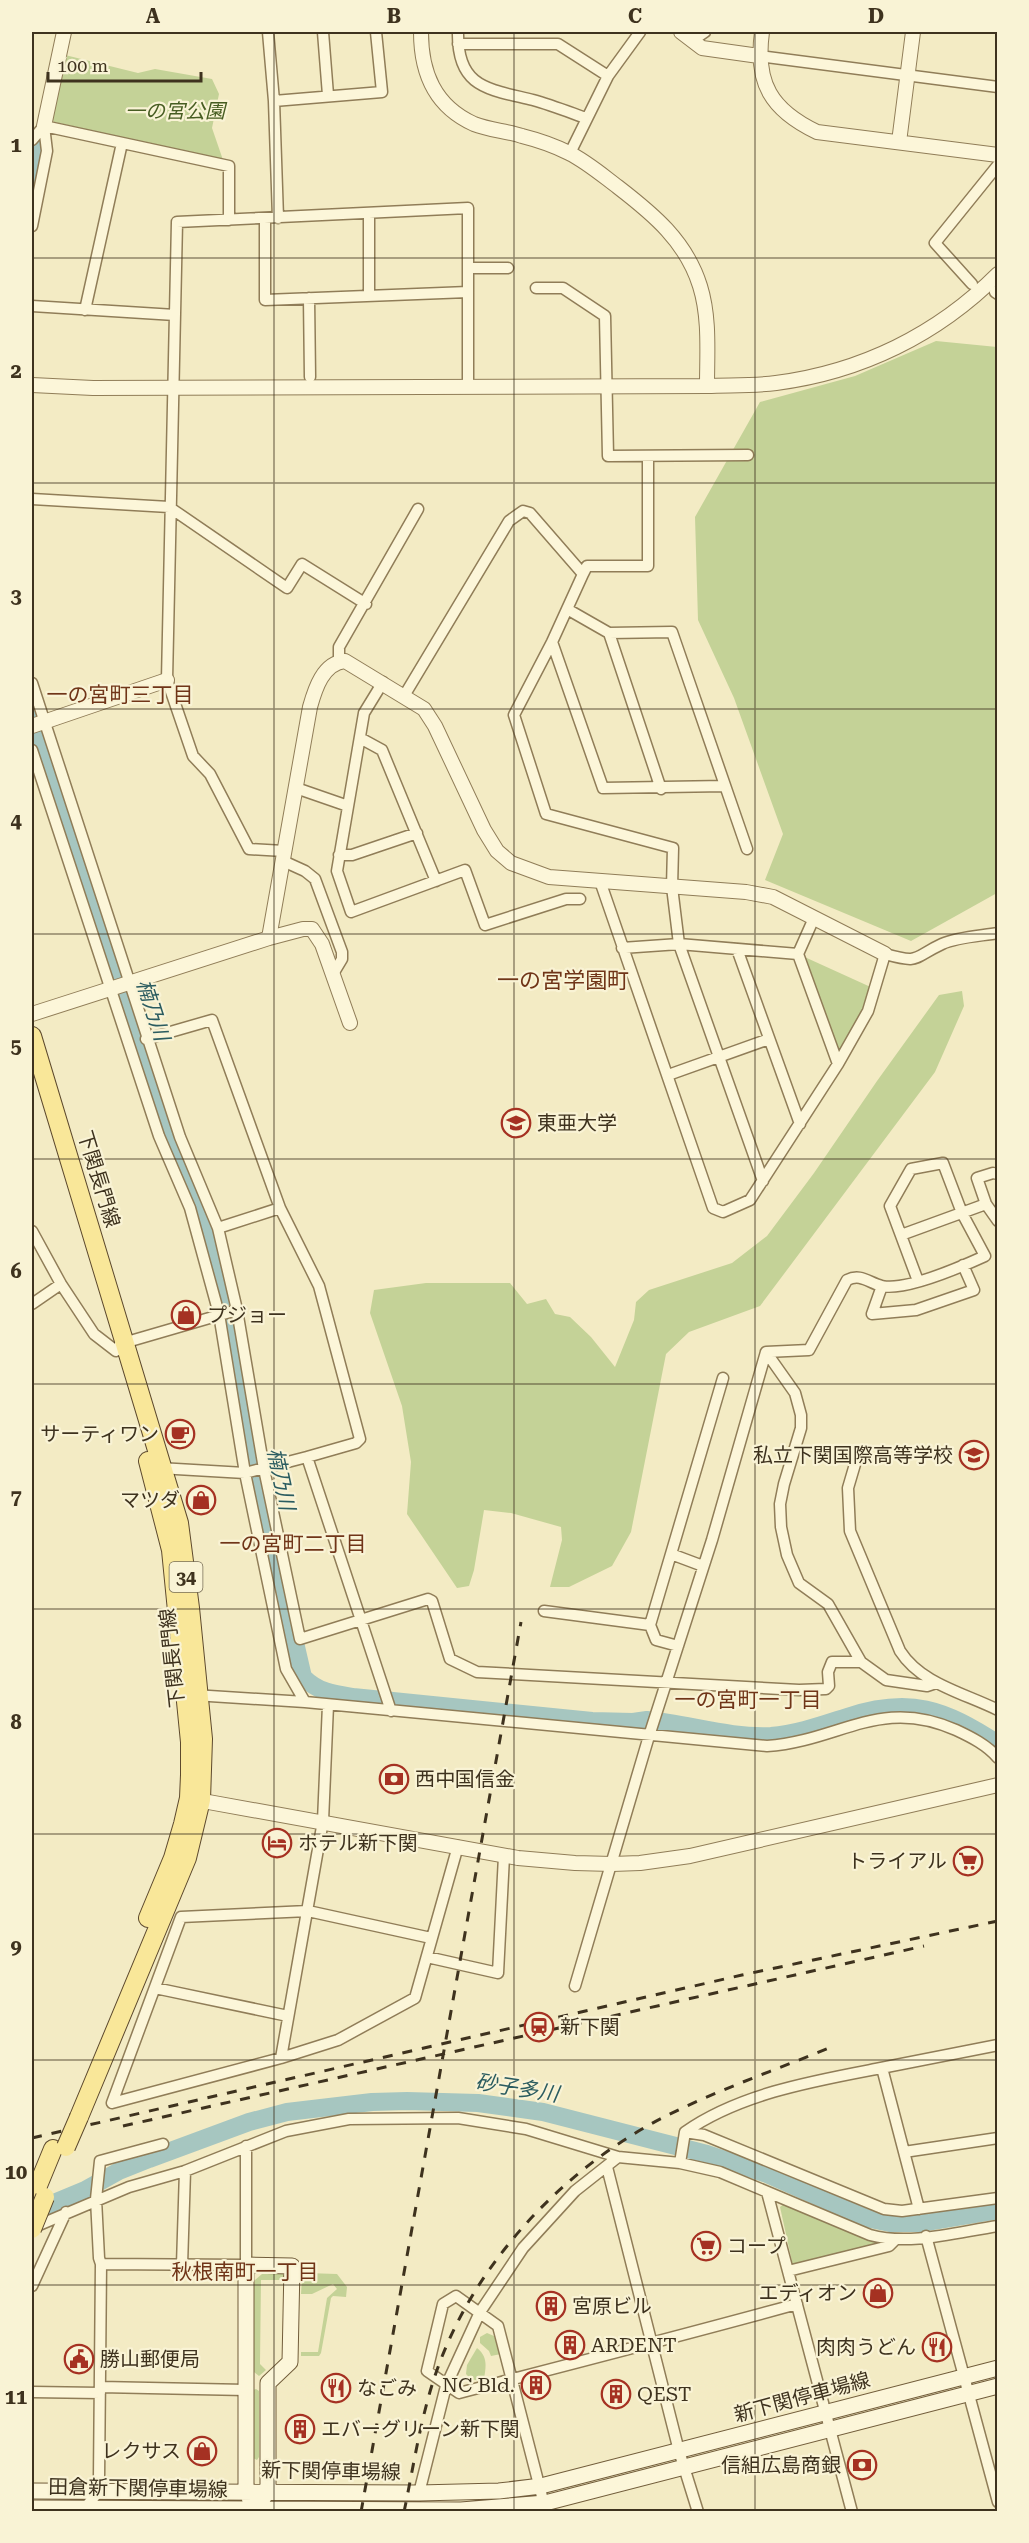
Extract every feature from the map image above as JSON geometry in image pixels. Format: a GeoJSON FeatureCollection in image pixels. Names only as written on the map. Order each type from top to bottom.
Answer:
{"type":"FeatureCollection","features":[{"type":"Feature","properties":{"kind":"main road","name":"下関長門線"},"geometry":{"type":"LineString","coordinates":[[32,1036],[118,1347]]}},
{"type":"Feature","properties":{"kind":"main road","name":"下関長門線"},"geometry":{"type":"LineString","coordinates":[[32,1079],[157,1468],[192,1695],[190,1742],[195,1799],[72,2118],[38,2199],[32,2229]]}},
{"type":"Feature","properties":{"kind":"main road"},"geometry":{"type":"LineString","coordinates":[[246,2265],[292,2266],[290,2362],[268,2383],[268,2491]]}},
{"type":"Feature","properties":{"kind":"main road","name":"田倉新下関停車場線"},"geometry":{"type":"LineString","coordinates":[[32,2491],[246,2491],[246,2265]]}},
{"type":"Feature","properties":{"kind":"main road","name":"新下関停車場線"},"geometry":{"type":"LineString","coordinates":[[998,2368],[541,2486],[500,2491],[419,2493],[246,2491],[255,2510],[414,2511],[546,2507],[998,2386]]}},
{"type":"Feature","properties":{"kind":"main road"},"geometry":{"type":"LineString","coordinates":[[246,2385],[250,2382],[268,2383]]}},
{"type":"Feature","properties":{"kind":"main road","name":"田倉新下関停車場線"},"geometry":{"type":"LineString","coordinates":[[32,2508],[255,2510],[268,2491]]}},
{"type":"Feature","properties":{"kind":"street"},"geometry":{"type":"LineString","coordinates":[[32,226],[47,151],[44,126],[64,32]]}},
{"type":"Feature","properties":{"kind":"street"},"geometry":{"type":"LineString","coordinates":[[268,32],[274,101],[278,218]]}},
{"type":"Feature","properties":{"kind":"street"},"geometry":{"type":"LineString","coordinates":[[322,32],[328,95]]}},
{"type":"Feature","properties":{"kind":"street"},"geometry":{"type":"LineString","coordinates":[[274,101],[382,92],[376,32]]}},
{"type":"Feature","properties":{"kind":"street"},"geometry":{"type":"LineString","coordinates":[[421,32],[422,56],[428,80],[437,94],[459,116],[474,124],[523,136],[570,153],[594,168],[665,226],[689,260],[704,300],[707,386]]}},
{"type":"Feature","properties":{"kind":"street"},"geometry":{"type":"LineString","coordinates":[[458,32],[458,44],[465,71],[484,88],[533,100],[586,118]]}},
{"type":"Feature","properties":{"kind":"street"},"geometry":{"type":"LineString","coordinates":[[570,153],[608,76],[640,32]]}},
{"type":"Feature","properties":{"kind":"street"},"geometry":{"type":"LineString","coordinates":[[686,36],[705,32]]}},
{"type":"Feature","properties":{"kind":"street"},"geometry":{"type":"LineString","coordinates":[[762,32],[759,57],[763,77],[771,96],[782,112],[797,122],[817,132],[998,155]]}},
{"type":"Feature","properties":{"kind":"street"},"geometry":{"type":"LineString","coordinates":[[899,142],[913,32]]}},
{"type":"Feature","properties":{"kind":"street"},"geometry":{"type":"LineString","coordinates":[[686,36],[702,48],[998,87]]}},
{"type":"Feature","properties":{"kind":"street"},"geometry":{"type":"LineString","coordinates":[[458,44],[558,44],[608,76]]}},
{"type":"Feature","properties":{"kind":"street"},"geometry":{"type":"LineString","coordinates":[[32,140],[44,126]]}},
{"type":"Feature","properties":{"kind":"street"},"geometry":{"type":"LineString","coordinates":[[44,126],[229,166],[229,220]]}},
{"type":"Feature","properties":{"kind":"street"},"geometry":{"type":"LineString","coordinates":[[86,310],[122,143]]}},
{"type":"Feature","properties":{"kind":"street"},"geometry":{"type":"LineString","coordinates":[[972,284],[934,243],[998,165]]}},
{"type":"Feature","properties":{"kind":"street"},"geometry":{"type":"LineString","coordinates":[[333,974],[342,959],[342,952],[315,879],[284,856],[249,849],[210,774],[193,756],[166,680],[177,222],[468,208],[468,386]]}},
{"type":"Feature","properties":{"kind":"street"},"geometry":{"type":"LineString","coordinates":[[369,213],[369,295]]}},
{"type":"Feature","properties":{"kind":"street"},"geometry":{"type":"LineString","coordinates":[[265,218],[266,300],[468,292]]}},
{"type":"Feature","properties":{"kind":"street"},"geometry":{"type":"LineString","coordinates":[[468,268],[508,268]]}},
{"type":"Feature","properties":{"kind":"street"},"geometry":{"type":"LineString","coordinates":[[32,385],[173,388],[707,386],[774,383],[818,376],[856,364],[906,343],[956,312],[998,274]]}},
{"type":"Feature","properties":{"kind":"street"},"geometry":{"type":"LineString","coordinates":[[536,288],[563,288],[605,316],[608,456],[748,455]]}},
{"type":"Feature","properties":{"kind":"street"},"geometry":{"type":"LineString","coordinates":[[309,298],[310,377]]}},
{"type":"Feature","properties":{"kind":"street"},"geometry":{"type":"LineString","coordinates":[[32,306],[175,315]]}},
{"type":"Feature","properties":{"kind":"street"},"geometry":{"type":"LineString","coordinates":[[648,456],[648,566],[587,566],[552,642],[514,715],[546,814],[673,848],[672,887],[679,944],[763,1181]]}},
{"type":"Feature","properties":{"kind":"street"},"geometry":{"type":"LineString","coordinates":[[32,499],[169,507],[287,588],[302,564],[366,604]]}},
{"type":"Feature","properties":{"kind":"street"},"geometry":{"type":"LineString","coordinates":[[339,662],[339,647],[366,604],[418,509]]}},
{"type":"Feature","properties":{"kind":"street"},"geometry":{"type":"LineString","coordinates":[[404,696],[509,521],[516,514],[523,511],[536,518],[583,574]]}},
{"type":"Feature","properties":{"kind":"street"},"geometry":{"type":"LineString","coordinates":[[567,609],[609,633],[672,632],[747,849]]}},
{"type":"Feature","properties":{"kind":"street"},"geometry":{"type":"LineString","coordinates":[[609,633],[661,789]]}},
{"type":"Feature","properties":{"kind":"street"},"geometry":{"type":"LineString","coordinates":[[552,642],[603,788],[661,789],[725,786]]}},
{"type":"Feature","properties":{"kind":"street"},"geometry":{"type":"LineString","coordinates":[[269,938],[312,699],[329,668],[339,662],[351,663],[424,709],[435,726],[484,830],[497,851],[511,863],[549,877],[746,892],[773,897],[885,954],[909,961],[924,956],[943,944],[998,933]]}},
{"type":"Feature","properties":{"kind":"street"},"geometry":{"type":"LineString","coordinates":[[39,724],[166,680]]}},
{"type":"Feature","properties":{"kind":"street"},"geometry":{"type":"LineString","coordinates":[[383,682],[364,713],[339,855],[337,871],[351,912],[465,870],[485,925],[556,902],[580,899]]}},
{"type":"Feature","properties":{"kind":"street"},"geometry":{"type":"LineString","coordinates":[[32,683],[39,724],[119,985],[159,1136],[190,1208],[219,1314],[245,1473],[286,1669],[305,1702]]}},
{"type":"Feature","properties":{"kind":"street"},"geometry":{"type":"LineString","coordinates":[[360,738],[382,750],[436,881]]}},
{"type":"Feature","properties":{"kind":"street"},"geometry":{"type":"LineString","coordinates":[[32,750],[119,985],[146,1039],[180,1137],[218,1228],[237,1310],[264,1469],[300,1639],[428,1599],[432,1601],[450,1659],[477,1672],[799,1690],[826,1689],[829,1686],[828,1672],[832,1662],[861,1662]]}},
{"type":"Feature","properties":{"kind":"street"},"geometry":{"type":"LineString","coordinates":[[296,788],[348,806]]}},
{"type":"Feature","properties":{"kind":"street"},"geometry":{"type":"LineString","coordinates":[[339,855],[352,855],[417,833]]}},
{"type":"Feature","properties":{"kind":"street"},"geometry":{"type":"LineString","coordinates":[[600,881],[713,1208],[723,1212],[750,1200],[838,1064],[868,1011],[885,954]]}},
{"type":"Feature","properties":{"kind":"street"},"geometry":{"type":"LineString","coordinates":[[814,918],[798,954],[838,1064]]}},
{"type":"Feature","properties":{"kind":"street"},"geometry":{"type":"LineString","coordinates":[[32,1014],[269,938],[303,929],[312,929],[322,944],[350,1023]]}},
{"type":"Feature","properties":{"kind":"street"},"geometry":{"type":"LineString","coordinates":[[622,948],[679,944],[798,954]]}},
{"type":"Feature","properties":{"kind":"street"},"geometry":{"type":"LineString","coordinates":[[736,949],[800,1124]]}},
{"type":"Feature","properties":{"kind":"street"},"geometry":{"type":"LineString","coordinates":[[146,1039],[212,1020],[280,1208],[319,1286],[360,1439],[356,1443],[245,1473],[157,1468]]}},
{"type":"Feature","properties":{"kind":"street"},"geometry":{"type":"LineString","coordinates":[[671,1074],[769,1039]]}},
{"type":"Feature","properties":{"kind":"street"},"geometry":{"type":"LineString","coordinates":[[766,1352],[809,1350],[848,1280],[854,1277],[867,1279],[882,1286],[918,1281],[985,1256],[962,1213],[943,1163],[911,1169],[890,1206],[918,1281]]}},
{"type":"Feature","properties":{"kind":"street"},"geometry":{"type":"LineString","coordinates":[[998,1174],[977,1178],[986,1204],[998,1221]]}},
{"type":"Feature","properties":{"kind":"street"},"geometry":{"type":"LineString","coordinates":[[901,1235],[986,1204]]}},
{"type":"Feature","properties":{"kind":"street"},"geometry":{"type":"LineString","coordinates":[[218,1228],[280,1208]]}},
{"type":"Feature","properties":{"kind":"street"},"geometry":{"type":"LineString","coordinates":[[32,1231],[61,1284],[94,1334],[118,1347],[237,1310]]}},
{"type":"Feature","properties":{"kind":"street"},"geometry":{"type":"LineString","coordinates":[[882,1286],[872,1314],[916,1310],[974,1290],[963,1266]]}},
{"type":"Feature","properties":{"kind":"street"},"geometry":{"type":"LineString","coordinates":[[32,1304],[61,1284]]}},
{"type":"Feature","properties":{"kind":"street"},"geometry":{"type":"LineString","coordinates":[[575,1986],[649,1736],[742,1438],[766,1352]]}},
{"type":"Feature","properties":{"kind":"street"},"geometry":{"type":"LineString","coordinates":[[766,1352],[795,1393],[801,1415],[801,1428],[780,1504],[781,1527],[787,1555],[799,1583],[828,1604],[861,1662],[886,1680],[927,1686],[936,1683]]}},
{"type":"Feature","properties":{"kind":"street"},"geometry":{"type":"LineString","coordinates":[[678,1646],[656,1640],[650,1625],[723,1378]]}},
{"type":"Feature","properties":{"kind":"street"},"geometry":{"type":"LineString","coordinates":[[858,1454],[848,1488],[850,1531],[900,1651],[907,1661],[936,1683],[998,1710]]}},
{"type":"Feature","properties":{"kind":"street"},"geometry":{"type":"LineString","coordinates":[[307,1457],[391,1711]]}},
{"type":"Feature","properties":{"kind":"street"},"geometry":{"type":"LineString","coordinates":[[671,1554],[703,1566]]}},
{"type":"Feature","properties":{"kind":"street"},"geometry":{"type":"LineString","coordinates":[[544,1611],[650,1625]]}},
{"type":"Feature","properties":{"kind":"street"},"geometry":{"type":"LineString","coordinates":[[192,1695],[305,1702],[736,1745],[793,1744],[879,1718],[903,1716],[953,1729],[990,1749],[998,1758]]}},
{"type":"Feature","properties":{"kind":"street"},"geometry":{"type":"LineString","coordinates":[[281,2058],[323,1821],[328,1705]]}},
{"type":"Feature","properties":{"kind":"street"},"geometry":{"type":"LineString","coordinates":[[195,1799],[458,1845],[504,1856],[612,1864],[640,1863],[690,1856],[998,1785]]}},
{"type":"Feature","properties":{"kind":"street"},"geometry":{"type":"LineString","coordinates":[[431,1938],[308,1911],[181,1917],[112,2103],[281,2058],[338,2040],[415,1998],[458,1845]]}},
{"type":"Feature","properties":{"kind":"street"},"geometry":{"type":"LineString","coordinates":[[427,1956],[498,1972],[504,1856]]}},
{"type":"Feature","properties":{"kind":"street"},"geometry":{"type":"LineString","coordinates":[[155,1988],[288,2016]]}},
{"type":"Feature","properties":{"kind":"street"},"geometry":{"type":"LineString","coordinates":[[680,2161],[685,2134],[700,2122],[740,2105],[800,2084],[998,2045]]}},
{"type":"Feature","properties":{"kind":"street"},"geometry":{"type":"LineString","coordinates":[[882,2068],[919,2209]]}},
{"type":"Feature","properties":{"kind":"street"},"geometry":{"type":"LineString","coordinates":[[32,2229],[97,2196],[185,2171],[279,2132],[349,2119],[458,2118],[526,2129],[618,2157],[680,2161],[720,2172],[870,2235],[896,2239],[998,2226]]}},
{"type":"Feature","properties":{"kind":"street"},"geometry":{"type":"LineString","coordinates":[[685,2134],[704,2135],[884,2209],[902,2211],[998,2198]]}},
{"type":"Feature","properties":{"kind":"street"},"geometry":{"type":"LineString","coordinates":[[904,2152],[998,2138]]}},
{"type":"Feature","properties":{"kind":"street"},"geometry":{"type":"LineString","coordinates":[[85,2510],[99,2491],[101,2264],[97,2196],[100,2162],[163,2144]]}},
{"type":"Feature","properties":{"kind":"street"},"geometry":{"type":"LineString","coordinates":[[101,2264],[246,2265],[246,2146]]}},
{"type":"Feature","properties":{"kind":"street"},"geometry":{"type":"LineString","coordinates":[[419,2493],[446,2386],[480,2312],[523,2248],[575,2191],[618,2157]]}},
{"type":"Feature","properties":{"kind":"street"},"geometry":{"type":"LineString","coordinates":[[607,2167],[680,2451],[698,2511]]}},
{"type":"Feature","properties":{"kind":"street"},"geometry":{"type":"LineString","coordinates":[[182,2265],[185,2171]]}},
{"type":"Feature","properties":{"kind":"street"},"geometry":{"type":"LineString","coordinates":[[767,2192],[852,2511]]}},
{"type":"Feature","properties":{"kind":"street"},"geometry":{"type":"LineString","coordinates":[[32,2286],[66,2212]]}},
{"type":"Feature","properties":{"kind":"street"},"geometry":{"type":"LineString","coordinates":[[926,2236],[998,2502]]}},
{"type":"Feature","properties":{"kind":"street"},"geometry":{"type":"LineString","coordinates":[[788,2271],[889,2246],[896,2239]]}},
{"type":"Feature","properties":{"kind":"street"},"geometry":{"type":"LineString","coordinates":[[546,2507],[541,2486],[512,2379],[498,2326],[456,2296],[443,2304],[427,2371],[459,2393],[512,2379],[653,2343],[797,2304]]}},
{"type":"Feature","properties":{"kind":"street"},"geometry":{"type":"LineString","coordinates":[[32,2392],[246,2385]]}},
{"type":"Feature","properties":{"kind":"green space","name":"一の宮公園"},"geometry":{"type":"Polygon","coordinates":[[[65,55],[138,73],[155,69],[212,79],[219,94],[212,128],[223,160],[54,122],[52,118],[65,55]]]}},
{"type":"Feature","properties":{"kind":"green space"},"geometry":{"type":"Polygon","coordinates":[[[936,341],[997,347],[997,893],[911,941],[765,880],[783,834],[734,698],[698,620],[695,517],[760,402],[855,376],[936,341]]]}},
{"type":"Feature","properties":{"kind":"green space"},"geometry":{"type":"Polygon","coordinates":[[[798,954],[875,989],[838,1064],[798,954]]]}},
{"type":"Feature","properties":{"kind":"green space"},"geometry":{"type":"Polygon","coordinates":[[[962,991],[964,1006],[935,1072],[760,1306],[689,1332],[666,1354],[631,1532],[612,1566],[569,1587],[550,1587],[562,1540],[561,1527],[511,1513],[484,1510],[474,1570],[469,1586],[457,1588],[407,1514],[411,1462],[402,1406],[370,1313],[374,1290],[426,1283],[510,1283],[527,1304],[546,1299],[555,1314],[570,1317],[591,1337],[615,1367],[634,1320],[636,1302],[649,1290],[732,1263],[767,1236],[939,995],[962,991]]]}},
{"type":"Feature","properties":{"kind":"green space"},"geometry":{"type":"Polygon","coordinates":[[[785,2203],[882,2242],[882,2246],[793,2266],[780,2207],[785,2203]]]}},
{"type":"Feature","properties":{"kind":"green space"},"geometry":{"type":"Polygon","coordinates":[[[306,2273],[337,2274],[347,2287],[346,2297],[333,2296],[331,2298],[319,2356],[301,2356],[301,2352],[318,2352],[327,2298],[337,2289],[333,2284],[312,2294],[301,2294],[302,2278],[306,2273]]]}},
{"type":"Feature","properties":{"kind":"green space"},"geometry":{"type":"Polygon","coordinates":[[[262,2274],[283,2274],[287,2280],[261,2280],[260,2364],[266,2370],[259,2376],[254,2372],[254,2285],[255,2280],[262,2274]]]}},
{"type":"Feature","properties":{"kind":"green space"},"geometry":{"type":"Polygon","coordinates":[[[487,2333],[494,2336],[501,2354],[491,2356],[480,2343],[480,2337],[487,2333]]]}},
{"type":"Feature","properties":{"kind":"green space"},"geometry":{"type":"Polygon","coordinates":[[[477,2348],[485,2358],[486,2366],[484,2379],[476,2380],[466,2374],[467,2365],[477,2348]]]}},
{"type":"Feature","properties":{"kind":"green space"},"geometry":{"type":"Polygon","coordinates":[[[253,2390],[259,2391],[259,2457],[257,2460],[253,2458],[253,2390]]]}},
{"type":"Feature","properties":{"kind":"waterway","name":"楠乃川"},"geometry":{"type":"LineString","coordinates":[[32,175],[37,150]]}},
{"type":"Feature","properties":{"kind":"waterway","name":"楠乃川"},"geometry":{"type":"LineString","coordinates":[[32,714],[177,1154],[193,1187],[213,1245],[257,1478],[303,1677],[320,1689],[353,1697],[592,1721],[647,1720],[755,1736],[790,1733],[869,1711],[890,1707],[908,1707],[943,1715],[998,1744]]}},
{"type":"Feature","properties":{"kind":"waterway","name":"砂子多川"},"geometry":{"type":"LineString","coordinates":[[32,2212],[85,2190],[119,2171],[249,2122],[287,2112],[372,2102],[407,2101],[478,2103],[543,2112],[707,2154],[767,2174],[866,2218],[890,2223],[920,2223],[998,2210]]}},
{"type":"Feature","properties":{"kind":"railway"},"geometry":{"type":"LineString","coordinates":[[361,2512],[521,1622]]}},
{"type":"Feature","properties":{"kind":"railway"},"geometry":{"type":"LineString","coordinates":[[32,2138],[742,1975],[998,1921]]}},
{"type":"Feature","properties":{"kind":"railway"},"geometry":{"type":"LineString","coordinates":[[123,2126],[924,1946]]}},
{"type":"Feature","properties":{"kind":"railway"},"geometry":{"type":"LineString","coordinates":[[404,2512],[426,2404],[454,2330],[475,2292],[528,2222],[559,2190],[629,2137],[666,2116],[707,2097],[834,2046]]}},
{"type":"Feature","properties":{"kind":"place","name":"東亜大学"},"geometry":{"type":"Point","coordinates":[516,1123]}},
{"type":"Feature","properties":{"kind":"place","name":"プジョー"},"geometry":{"type":"Point","coordinates":[186,1315]}},
{"type":"Feature","properties":{"kind":"place","name":"サーティワン"},"geometry":{"type":"Point","coordinates":[180,1434]}},
{"type":"Feature","properties":{"kind":"place","name":"私立下関国際高等学校"},"geometry":{"type":"Point","coordinates":[974,1455]}},
{"type":"Feature","properties":{"kind":"place","name":"マツダ"},"geometry":{"type":"Point","coordinates":[201,1500]}},
{"type":"Feature","properties":{"kind":"place","name":"西中国信金"},"geometry":{"type":"Point","coordinates":[394,1779]}},
{"type":"Feature","properties":{"kind":"place","name":"ホテル新下関"},"geometry":{"type":"Point","coordinates":[277,1843]}},
{"type":"Feature","properties":{"kind":"place","name":"トライアル"},"geometry":{"type":"Point","coordinates":[968,1861]}},
{"type":"Feature","properties":{"kind":"place","name":"新下関"},"geometry":{"type":"Point","coordinates":[539,2027]}},
{"type":"Feature","properties":{"kind":"place","name":"コープ"},"geometry":{"type":"Point","coordinates":[706,2246]}},
{"type":"Feature","properties":{"kind":"place","name":"エディオン"},"geometry":{"type":"Point","coordinates":[878,2293]}},
{"type":"Feature","properties":{"kind":"place","name":"宮原ビル"},"geometry":{"type":"Point","coordinates":[551,2306]}},
{"type":"Feature","properties":{"kind":"place","name":"ARDENT"},"geometry":{"type":"Point","coordinates":[570,2345]}},
{"type":"Feature","properties":{"kind":"place","name":"肉肉うどん"},"geometry":{"type":"Point","coordinates":[937,2347]}},
{"type":"Feature","properties":{"kind":"place","name":"勝山郵便局"},"geometry":{"type":"Point","coordinates":[79,2359]}},
{"type":"Feature","properties":{"kind":"place","name":"NC Bld."},"geometry":{"type":"Point","coordinates":[536,2385]}},
{"type":"Feature","properties":{"kind":"place","name":"なごみ"},"geometry":{"type":"Point","coordinates":[336,2388]}},
{"type":"Feature","properties":{"kind":"place","name":"QEST"},"geometry":{"type":"Point","coordinates":[616,2394]}},
{"type":"Feature","properties":{"kind":"place","name":"エバーグリーン新下関"},"geometry":{"type":"Point","coordinates":[300,2429]}},
{"type":"Feature","properties":{"kind":"place","name":"レクサス"},"geometry":{"type":"Point","coordinates":[202,2451]}},
{"type":"Feature","properties":{"kind":"place","name":"信組広島商銀"},"geometry":{"type":"Point","coordinates":[862,2465]}},
{"type":"Feature","properties":{"kind":"district","name":"一の宮町三丁目"},"geometry":{"type":"Point","coordinates":[120,695]}},
{"type":"Feature","properties":{"kind":"district","name":"一の宮学園町"},"geometry":{"type":"Point","coordinates":[563,980]}},
{"type":"Feature","properties":{"kind":"district","name":"一の宮町二丁目"},"geometry":{"type":"Point","coordinates":[293,1544]}},
{"type":"Feature","properties":{"kind":"district","name":"一の宮町一丁目"},"geometry":{"type":"Point","coordinates":[748,1700]}},
{"type":"Feature","properties":{"kind":"district","name":"秋根南町一丁目"},"geometry":{"type":"Point","coordinates":[245,2272]}}]}
